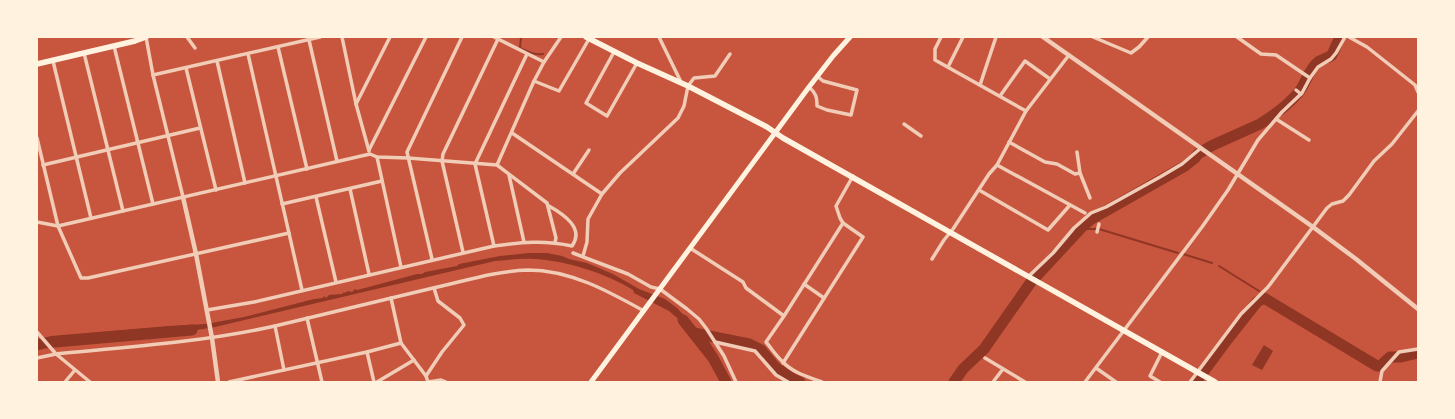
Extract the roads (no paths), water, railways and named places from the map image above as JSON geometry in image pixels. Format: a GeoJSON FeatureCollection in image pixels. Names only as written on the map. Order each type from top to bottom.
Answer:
{"type":"FeatureCollection","features":[{"type":"Feature","properties":{"kind":"main road"},"geometry":{"type":"LineString","coordinates":[[37,64],[146,37]]}},
{"type":"Feature","properties":{"kind":"main road"},"geometry":{"type":"LineString","coordinates":[[591,382],[817,76],[850,37]]}},
{"type":"Feature","properties":{"kind":"main road"},"geometry":{"type":"LineString","coordinates":[[588,38],[637,63],[681,82],[775,132],[1215,382]]}},
{"type":"Feature","properties":{"kind":"street"},"geometry":{"type":"LineString","coordinates":[[146,37],[153,75],[196,254],[211,331],[218,382]]}},
{"type":"Feature","properties":{"kind":"street"},"geometry":{"type":"LineString","coordinates":[[187,37],[195,48]]}},
{"type":"Feature","properties":{"kind":"street"},"geometry":{"type":"LineString","coordinates":[[153,75],[320,37]]}},
{"type":"Feature","properties":{"kind":"street"},"geometry":{"type":"LineString","coordinates":[[207,312],[432,259],[494,246],[524,242],[555,242],[572,246],[575,242],[576,232],[571,223],[549,206],[547,202],[497,166],[408,158],[377,157],[370,152],[356,104],[342,37]]}},
{"type":"Feature","properties":{"kind":"street"},"geometry":{"type":"LineString","coordinates":[[356,104],[390,37]]}},
{"type":"Feature","properties":{"kind":"street"},"geometry":{"type":"LineString","coordinates":[[37,222],[58,226],[306,169],[370,152],[426,37]]}},
{"type":"Feature","properties":{"kind":"street"},"geometry":{"type":"LineString","coordinates":[[432,259],[407,152],[462,37]]}},
{"type":"Feature","properties":{"kind":"street"},"geometry":{"type":"LineString","coordinates":[[494,37],[544,62]]}},
{"type":"Feature","properties":{"kind":"street"},"geometry":{"type":"LineString","coordinates":[[497,166],[534,81],[544,62],[561,37]]}},
{"type":"Feature","properties":{"kind":"street"},"geometry":{"type":"LineString","coordinates":[[659,37],[681,82]]}},
{"type":"Feature","properties":{"kind":"street"},"geometry":{"type":"LineString","coordinates":[[941,37],[935,49],[935,60],[1026,111]]}},
{"type":"Feature","properties":{"kind":"street"},"geometry":{"type":"LineString","coordinates":[[948,67],[963,37]]}},
{"type":"Feature","properties":{"kind":"street"},"geometry":{"type":"LineString","coordinates":[[980,85],[996,37]]}},
{"type":"Feature","properties":{"kind":"street"},"geometry":{"type":"LineString","coordinates":[[1043,37],[1356,258],[1418,310]]}},
{"type":"Feature","properties":{"kind":"street"},"geometry":{"type":"LineString","coordinates":[[1093,37],[1130,53],[1139,47],[1148,37]]}},
{"type":"Feature","properties":{"kind":"street"},"geometry":{"type":"LineString","coordinates":[[1237,37],[1261,54],[1276,55],[1310,78]]}},
{"type":"Feature","properties":{"kind":"street"},"geometry":{"type":"LineString","coordinates":[[1086,382],[1202,227],[1238,174],[1258,140],[1301,94],[1318,67],[1336,54],[1345,37]]}},
{"type":"Feature","properties":{"kind":"street"},"geometry":{"type":"LineString","coordinates":[[1349,37],[1367,47],[1415,85],[1418,92]]}},
{"type":"Feature","properties":{"kind":"street"},"geometry":{"type":"LineString","coordinates":[[534,81],[559,91],[588,38]]}},
{"type":"Feature","properties":{"kind":"street"},"geometry":{"type":"LineString","coordinates":[[463,252],[442,161],[443,154],[498,39]]}},
{"type":"Feature","properties":{"kind":"street"},"geometry":{"type":"LineString","coordinates":[[309,40],[337,161]]}},
{"type":"Feature","properties":{"kind":"street"},"geometry":{"type":"LineString","coordinates":[[114,46],[153,204]]}},
{"type":"Feature","properties":{"kind":"street"},"geometry":{"type":"LineString","coordinates":[[278,46],[306,169]]}},
{"type":"Feature","properties":{"kind":"street"},"geometry":{"type":"LineString","coordinates":[[614,52],[586,103],[607,116],[637,63]]}},
{"type":"Feature","properties":{"kind":"street"},"geometry":{"type":"LineString","coordinates":[[84,53],[122,211]]}},
{"type":"Feature","properties":{"kind":"street"},"geometry":{"type":"LineString","coordinates":[[248,54],[302,290]]}},
{"type":"Feature","properties":{"kind":"street"},"geometry":{"type":"LineString","coordinates":[[494,246],[475,164],[527,54]]}},
{"type":"Feature","properties":{"kind":"street"},"geometry":{"type":"LineString","coordinates":[[583,256],[588,219],[602,194],[620,173],[678,118],[684,106],[688,86],[694,78],[715,76],[730,54]]}},
{"type":"Feature","properties":{"kind":"street"},"geometry":{"type":"LineString","coordinates":[[932,259],[997,165],[1026,111],[1069,55]]}},
{"type":"Feature","properties":{"kind":"street"},"geometry":{"type":"LineString","coordinates":[[53,60],[91,218]]}},
{"type":"Feature","properties":{"kind":"street"},"geometry":{"type":"LineString","coordinates":[[217,61],[245,183]]}},
{"type":"Feature","properties":{"kind":"street"},"geometry":{"type":"LineString","coordinates":[[1000,96],[1025,61],[1050,79]]}},
{"type":"Feature","properties":{"kind":"street"},"geometry":{"type":"LineString","coordinates":[[186,68],[216,190]]}},
{"type":"Feature","properties":{"kind":"street"},"geometry":{"type":"LineString","coordinates":[[809,87],[815,92],[817,106],[827,110],[851,115],[857,90],[823,81],[817,76]]}},
{"type":"Feature","properties":{"kind":"street"},"geometry":{"type":"LineString","coordinates":[[1296,90],[1301,94]]}},
{"type":"Feature","properties":{"kind":"street"},"geometry":{"type":"LineString","coordinates":[[1190,382],[1200,374],[1241,314],[1268,287],[1327,208],[1332,204],[1343,201],[1349,195],[1374,161],[1392,144],[1418,111]]}},
{"type":"Feature","properties":{"kind":"street"},"geometry":{"type":"LineString","coordinates":[[1276,119],[1309,140]]}},
{"type":"Feature","properties":{"kind":"street"},"geometry":{"type":"LineString","coordinates":[[904,124],[921,136]]}},
{"type":"Feature","properties":{"kind":"street"},"geometry":{"type":"LineString","coordinates":[[43,165],[200,128]]}},
{"type":"Feature","properties":{"kind":"street"},"geometry":{"type":"LineString","coordinates":[[512,132],[602,194]]}},
{"type":"Feature","properties":{"kind":"street"},"geometry":{"type":"LineString","coordinates":[[37,138],[58,226],[81,278],[289,233]]}},
{"type":"Feature","properties":{"kind":"street"},"geometry":{"type":"LineString","coordinates":[[1009,142],[1045,162],[1057,164],[1075,174],[1080,173]]}},
{"type":"Feature","properties":{"kind":"street"},"geometry":{"type":"LineString","coordinates":[[573,174],[590,150]]}},
{"type":"Feature","properties":{"kind":"street"},"geometry":{"type":"LineString","coordinates":[[1030,277],[1074,228],[1091,213],[1106,207],[1160,177],[1203,150]]}},
{"type":"Feature","properties":{"kind":"street"},"geometry":{"type":"LineString","coordinates":[[1077,152],[1080,173],[1090,198]]}},
{"type":"Feature","properties":{"kind":"street"},"geometry":{"type":"LineString","coordinates":[[377,157],[401,267]]}},
{"type":"Feature","properties":{"kind":"street"},"geometry":{"type":"LineString","coordinates":[[997,165],[1085,213]]}},
{"type":"Feature","properties":{"kind":"street"},"geometry":{"type":"LineString","coordinates":[[510,175],[524,242]]}},
{"type":"Feature","properties":{"kind":"street"},"geometry":{"type":"LineString","coordinates":[[783,363],[863,237],[843,223],[836,206],[853,176]]}},
{"type":"Feature","properties":{"kind":"street"},"geometry":{"type":"LineString","coordinates":[[282,204],[382,181]]}},
{"type":"Feature","properties":{"kind":"street"},"geometry":{"type":"LineString","coordinates":[[350,189],[369,274]]}},
{"type":"Feature","properties":{"kind":"street"},"geometry":{"type":"LineString","coordinates":[[979,190],[1048,230],[1070,205]]}},
{"type":"Feature","properties":{"kind":"street"},"geometry":{"type":"LineString","coordinates":[[316,197],[336,282]]}},
{"type":"Feature","properties":{"kind":"street"},"geometry":{"type":"LineString","coordinates":[[549,206],[556,238],[555,242]]}},
{"type":"Feature","properties":{"kind":"street"},"geometry":{"type":"LineString","coordinates":[[822,382],[795,371],[783,363],[766,342],[843,223]]}},
{"type":"Feature","properties":{"kind":"street"},"geometry":{"type":"LineString","coordinates":[[1097,232],[1099,224]]}},
{"type":"Feature","properties":{"kind":"street"},"geometry":{"type":"LineString","coordinates":[[690,248],[743,282],[746,288],[784,316]]}},
{"type":"Feature","properties":{"kind":"street"},"geometry":{"type":"LineString","coordinates":[[573,253],[628,274],[659,290],[699,319],[724,356],[736,382]]}},
{"type":"Feature","properties":{"kind":"street"},"geometry":{"type":"LineString","coordinates":[[37,358],[56,354],[212,338],[275,326],[499,273],[528,270],[565,275],[599,286],[644,311]]}},
{"type":"Feature","properties":{"kind":"street"},"geometry":{"type":"LineString","coordinates":[[804,284],[824,298]]}},
{"type":"Feature","properties":{"kind":"street"},"geometry":{"type":"LineString","coordinates":[[426,376],[442,352],[464,325],[460,318],[438,301],[434,288]]}},
{"type":"Feature","properties":{"kind":"street"},"geometry":{"type":"LineString","coordinates":[[391,298],[401,344],[426,376],[428,382],[441,380],[446,382]]}},
{"type":"Feature","properties":{"kind":"street"},"geometry":{"type":"LineString","coordinates":[[307,318],[322,382]]}},
{"type":"Feature","properties":{"kind":"street"},"geometry":{"type":"LineString","coordinates":[[275,326],[284,370]]}},
{"type":"Feature","properties":{"kind":"street"},"geometry":{"type":"LineString","coordinates":[[38,332],[56,354],[90,382]]}},
{"type":"Feature","properties":{"kind":"street"},"geometry":{"type":"LineString","coordinates":[[715,342],[755,351],[776,375],[788,382]]}},
{"type":"Feature","properties":{"kind":"street"},"geometry":{"type":"LineString","coordinates":[[229,382],[401,344]]}},
{"type":"Feature","properties":{"kind":"street"},"geometry":{"type":"LineString","coordinates":[[1380,382],[1382,371],[1399,352],[1418,349]]}},
{"type":"Feature","properties":{"kind":"street"},"geometry":{"type":"LineString","coordinates":[[367,352],[376,382],[414,360]]}},
{"type":"Feature","properties":{"kind":"street"},"geometry":{"type":"LineString","coordinates":[[1160,382],[1150,376],[1162,352]]}},
{"type":"Feature","properties":{"kind":"street"},"geometry":{"type":"LineString","coordinates":[[986,358],[1025,382]]}},
{"type":"Feature","properties":{"kind":"street"},"geometry":{"type":"LineString","coordinates":[[1096,368],[1116,382]]}},
{"type":"Feature","properties":{"kind":"street"},"geometry":{"type":"LineString","coordinates":[[993,382],[1003,369]]}},
{"type":"Feature","properties":{"kind":"street"},"geometry":{"type":"LineString","coordinates":[[65,382],[75,370]]}},
{"type":"Feature","properties":{"kind":"waterway"},"geometry":{"type":"LineString","coordinates":[[521,37],[520,48],[534,54],[543,54]]}},
{"type":"Feature","properties":{"kind":"waterway"},"geometry":{"type":"LineString","coordinates":[[954,382],[963,369],[984,349],[1031,282],[1083,226],[1090,220],[1185,166],[1198,154],[1211,146],[1260,124],[1275,114],[1290,102],[1298,93],[1315,65],[1332,55],[1340,37]]}},
{"type":"Feature","properties":{"kind":"waterway"},"geometry":{"type":"LineString","coordinates":[[1076,233],[1086,229],[1099,229],[1178,253]]}},
{"type":"Feature","properties":{"kind":"waterway"},"geometry":{"type":"LineString","coordinates":[[1183,254],[1212,263]]}},
{"type":"Feature","properties":{"kind":"waterway"},"geometry":{"type":"LineString","coordinates":[[1219,266],[1259,291]]}},
{"type":"Feature","properties":{"kind":"waterway"},"geometry":{"type":"LineString","coordinates":[[1196,382],[1257,302],[1264,298],[1377,366],[1380,366],[1390,357],[1401,357],[1418,353]]}},
{"type":"Feature","properties":{"kind":"waterway"},"geometry":{"type":"LineString","coordinates":[[683,320],[713,358],[726,382]]}},
{"type":"Feature","properties":{"kind":"waterway"},"geometry":{"type":"LineString","coordinates":[[37,345],[44,343],[192,330]]}},
{"type":"Feature","properties":{"kind":"waterway"},"geometry":{"type":"LineString","coordinates":[[694,333],[749,344],[761,350],[775,367],[800,382]]}}]}
